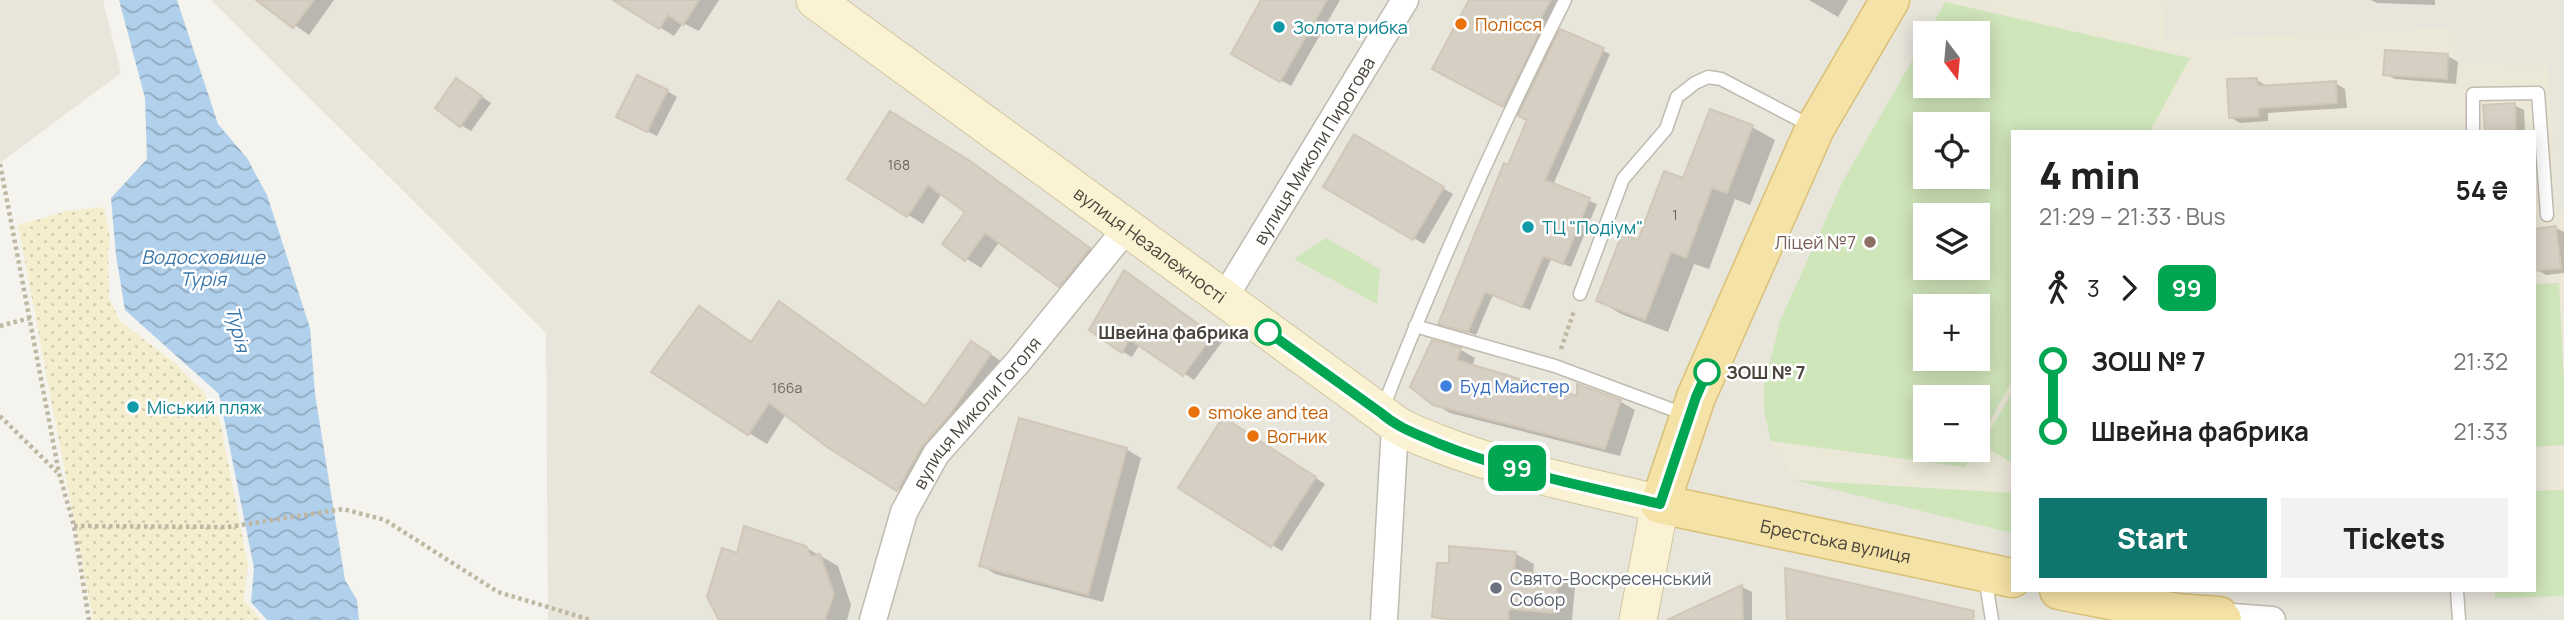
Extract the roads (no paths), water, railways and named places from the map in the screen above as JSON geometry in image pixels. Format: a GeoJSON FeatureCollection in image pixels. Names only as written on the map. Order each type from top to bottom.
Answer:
{"type":"FeatureCollection","features":[{"type":"Feature","properties":{"kind":"main road","name":"вулиця Незалежності"},"geometry":{"type":"LineString","coordinates":[[814,0],[1388,420],[1455,450],[1507,466],[1660,504]]}},
{"type":"Feature","properties":{"kind":"main road"},"geometry":{"type":"LineString","coordinates":[[1638,620],[1660,504],[1689,416],[1815,128],[1891,0]]}},
{"type":"Feature","properties":{"kind":"main road","name":"Брестська вулиця"},"geometry":{"type":"LineString","coordinates":[[1660,504],[1998,574]]}},
{"type":"Feature","properties":{"kind":"main road"},"geometry":{"type":"LineString","coordinates":[[2073,592],[2150,603],[2220,618]]}},
{"type":"Feature","properties":{"kind":"street","name":"вулиця Миколи Пирогова"},"geometry":{"type":"LineString","coordinates":[[1223,300],[1405,0]]}},
{"type":"Feature","properties":{"kind":"street","name":"вулиця Миколи Гоголя"},"geometry":{"type":"LineString","coordinates":[[873,620],[904,512],[936,454],[1018,362],[1126,229]]}},
{"type":"Feature","properties":{"kind":"street"},"geometry":{"type":"LineString","coordinates":[[1384,620],[1388,420]]}},
{"type":"Feature","properties":{"kind":"street"},"geometry":{"type":"LineString","coordinates":[[2220,618],[2272,620]]}},
{"type":"Feature","properties":{"kind":"lane"},"geometry":{"type":"LineString","coordinates":[[1388,420],[1415,326],[1492,149],[1565,0]]}},
{"type":"Feature","properties":{"kind":"lane"},"geometry":{"type":"LineString","coordinates":[[1580,293],[1623,179],[1666,129],[1677,97],[1695,83],[1708,77],[1721,79],[1815,128]]}},
{"type":"Feature","properties":{"kind":"lane"},"geometry":{"type":"LineString","coordinates":[[2473,130],[2473,94],[2538,93],[2547,215]]}},
{"type":"Feature","properties":{"kind":"lane"},"geometry":{"type":"LineString","coordinates":[[1415,326],[1555,366],[1689,416]]}},
{"type":"Feature","properties":{"kind":"lane"},"geometry":{"type":"LineString","coordinates":[[1992,620],[1998,574]]}},
{"type":"Feature","properties":{"kind":"lane"},"geometry":{"type":"LineString","coordinates":[[2457,592],[2459,620]]}},
{"type":"Feature","properties":{"kind":"water","name":"Водосховище Турія"},"geometry":{"type":"Polygon","coordinates":[[[119,0],[177,0],[218,124],[247,158],[267,195],[310,328],[315,394],[345,580],[357,600],[359,620],[267,620],[251,602],[254,568],[219,394],[125,310],[116,255],[111,198],[147,159],[145,98],[119,0]]]}},
{"type":"Feature","properties":{"kind":"place","name":"Полісся"},"geometry":{"type":"Point","coordinates":[1461,24]}},
{"type":"Feature","properties":{"kind":"place","name":"Золота рибка"},"geometry":{"type":"Point","coordinates":[1279,27]}},
{"type":"Feature","properties":{"kind":"place","name":"ТЦ \"Подіум\""},"geometry":{"type":"Point","coordinates":[1528,227]}},
{"type":"Feature","properties":{"kind":"place","name":"Ліцей №7"},"geometry":{"type":"Point","coordinates":[1870,242]}},
{"type":"Feature","properties":{"kind":"place","name":"Швейна фабрика"},"geometry":{"type":"Point","coordinates":[1268,332]}},
{"type":"Feature","properties":{"kind":"place","name":"ЗОШ № 7"},"geometry":{"type":"Point","coordinates":[1707,372]}},
{"type":"Feature","properties":{"kind":"place","name":"Буд Майстер"},"geometry":{"type":"Point","coordinates":[1446,386]}},
{"type":"Feature","properties":{"kind":"place","name":"Міський пляж"},"geometry":{"type":"Point","coordinates":[133,407]}},
{"type":"Feature","properties":{"kind":"place","name":"smoke and tea"},"geometry":{"type":"Point","coordinates":[1194,412]}},
{"type":"Feature","properties":{"kind":"place","name":"Вогник"},"geometry":{"type":"Point","coordinates":[1253,436]}},
{"type":"Feature","properties":{"kind":"place","name":"Свято-Воскресенський Собор"},"geometry":{"type":"Point","coordinates":[1496,588]}},
{"type":"Feature","properties":{"kind":"water label","name":"Турія"},"geometry":{"type":"Point","coordinates":[238,329]}}]}
